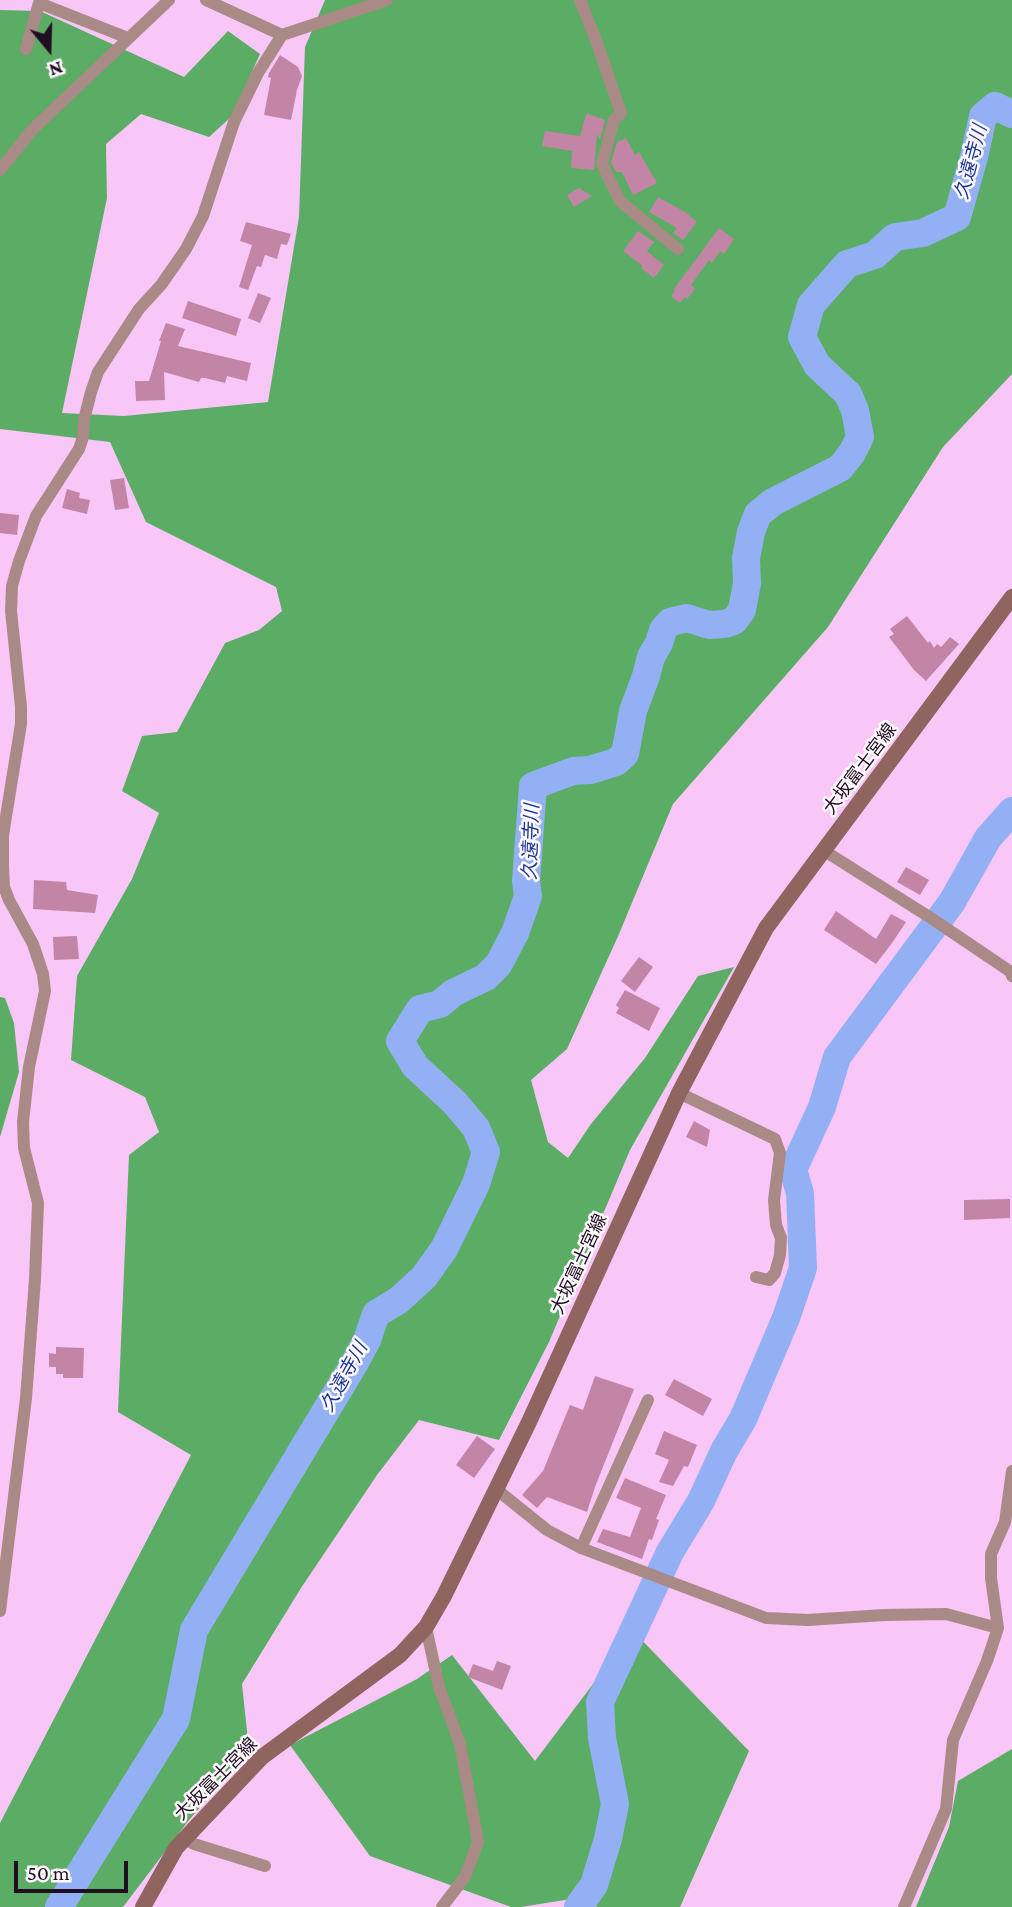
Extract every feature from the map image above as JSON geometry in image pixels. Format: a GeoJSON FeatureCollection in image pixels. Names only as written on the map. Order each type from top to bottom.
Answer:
{"type":"FeatureCollection","features":[{"type":"Feature","properties":{"kind":"main road","name":"大坂富士宮線"},"geometry":{"type":"LineString","coordinates":[[143,1907],[176,1849],[262,1757],[400,1655],[426,1627],[496,1489],[679,1093],[766,928],[1012,597]]}},
{"type":"Feature","properties":{"kind":"street"},"geometry":{"type":"LineString","coordinates":[[0,170],[32,130],[169,0]]}},
{"type":"Feature","properties":{"kind":"street"},"geometry":{"type":"LineString","coordinates":[[206,0],[282,35]]}},
{"type":"Feature","properties":{"kind":"street"},"geometry":{"type":"LineString","coordinates":[[0,1611],[26,1398],[37,1254],[38,1203],[24,1148],[23,1122],[29,1068],[46,991],[33,944],[4,887],[2,866],[3,835],[21,724],[11,611],[12,586],[36,516],[79,449],[98,372],[139,309],[161,285],[186,250],[203,216],[234,122],[258,73],[282,35],[387,0]]}},
{"type":"Feature","properties":{"kind":"street"},"geometry":{"type":"LineString","coordinates":[[580,0],[621,113],[614,120],[602,164],[620,201],[678,249]]}},
{"type":"Feature","properties":{"kind":"street"},"geometry":{"type":"LineString","coordinates":[[26,48],[39,1],[128,38]]}},
{"type":"Feature","properties":{"kind":"street"},"geometry":{"type":"LineString","coordinates":[[822,850],[931,918],[1011,972],[1012,976]]}},
{"type":"Feature","properties":{"kind":"street"},"geometry":{"type":"LineString","coordinates":[[679,1093],[775,1139],[780,1153],[774,1200],[776,1225],[781,1238],[780,1255],[775,1273],[769,1280],[756,1277]]}},
{"type":"Feature","properties":{"kind":"street"},"geometry":{"type":"LineString","coordinates":[[581,1548],[649,1400]]}},
{"type":"Feature","properties":{"kind":"street"},"geometry":{"type":"LineString","coordinates":[[904,1907],[946,1808],[953,1740],[998,1628],[991,1578],[991,1555],[1005,1522],[1012,1471]]}},
{"type":"Feature","properties":{"kind":"street"},"geometry":{"type":"LineString","coordinates":[[496,1489],[547,1530],[581,1548],[766,1618],[808,1620],[884,1615],[946,1615],[998,1628]]}},
{"type":"Feature","properties":{"kind":"street"},"geometry":{"type":"LineString","coordinates":[[426,1627],[439,1687],[460,1744],[478,1842],[465,1877],[442,1907]]}},
{"type":"Feature","properties":{"kind":"street"},"geometry":{"type":"LineString","coordinates":[[184,1839],[265,1866]]}},
{"type":"Feature","properties":{"kind":"green space"},"geometry":{"type":"Polygon","coordinates":[[[325,0],[1012,0],[1012,374],[943,447],[828,627],[673,804],[567,1049],[531,1080],[548,1142],[568,1158],[591,1124],[645,1058],[698,976],[734,967],[630,1150],[549,1342],[499,1440],[419,1420],[377,1475],[301,1588],[242,1684],[249,1750],[189,1820],[123,1907],[0,1907],[0,1823],[191,1455],[118,1412],[129,1155],[159,1132],[145,1097],[71,1060],[77,976],[132,879],[159,813],[122,791],[142,736],[177,732],[225,643],[259,630],[282,611],[276,587],[146,522],[110,442],[0,429],[0,10],[40,11],[184,77],[228,31],[260,54],[232,116],[209,137],[141,114],[106,144],[107,198],[62,413],[124,416],[268,402],[299,217],[305,47],[325,0]]]}},
{"type":"Feature","properties":{"kind":"green space"},"geometry":{"type":"Polygon","coordinates":[[[0,997],[5,998],[14,1023],[19,1072],[0,1137],[0,997]]]}},
{"type":"Feature","properties":{"kind":"green space"},"geometry":{"type":"Polygon","coordinates":[[[633,1631],[749,1751],[680,1907],[598,1907],[571,1899],[511,1907],[370,1856],[290,1745],[417,1679],[452,1655],[535,1761],[633,1631]]]}},
{"type":"Feature","properties":{"kind":"green space"},"geometry":{"type":"Polygon","coordinates":[[[1012,1749],[1012,1907],[916,1907],[949,1827],[958,1781],[1012,1749]]]}},
{"type":"Feature","properties":{"kind":"building"},"geometry":{"type":"Polygon","coordinates":[[[280,55],[298,67],[302,76],[291,120],[264,115],[271,78],[268,77],[269,73],[280,55]]]}},
{"type":"Feature","properties":{"kind":"building"},"geometry":{"type":"Polygon","coordinates":[[[586,113],[605,120],[600,140],[597,134],[594,170],[571,168],[572,151],[542,146],[545,131],[580,136],[586,115],[588,116],[586,113]]]}},
{"type":"Feature","properties":{"kind":"building"},"geometry":{"type":"Polygon","coordinates":[[[626,138],[635,155],[639,152],[657,183],[633,195],[622,172],[616,172],[611,163],[617,142],[626,138]]]}},
{"type":"Feature","properties":{"kind":"building"},"geometry":{"type":"Polygon","coordinates":[[[579,188],[592,196],[574,207],[567,195],[579,188]]]}},
{"type":"Feature","properties":{"kind":"building"},"geometry":{"type":"Polygon","coordinates":[[[658,197],[697,222],[683,240],[673,233],[677,228],[649,212],[658,197]]]}},
{"type":"Feature","properties":{"kind":"building"},"geometry":{"type":"Polygon","coordinates":[[[246,222],[291,234],[287,245],[281,244],[277,259],[265,255],[261,267],[257,266],[248,290],[239,287],[252,245],[240,241],[246,222]]]}},
{"type":"Feature","properties":{"kind":"building"},"geometry":{"type":"Polygon","coordinates":[[[719,228],[734,239],[724,254],[720,251],[712,263],[709,260],[691,285],[695,289],[680,303],[671,296],[674,289],[719,228]]]}},
{"type":"Feature","properties":{"kind":"building"},"geometry":{"type":"Polygon","coordinates":[[[638,231],[654,242],[647,251],[664,265],[654,278],[623,251],[638,231]]]}},
{"type":"Feature","properties":{"kind":"building"},"geometry":{"type":"Polygon","coordinates":[[[258,293],[271,298],[260,323],[248,318],[258,293]]]}},
{"type":"Feature","properties":{"kind":"building"},"geometry":{"type":"Polygon","coordinates":[[[188,301],[241,319],[236,336],[182,318],[188,301]]]}},
{"type":"Feature","properties":{"kind":"building"},"geometry":{"type":"Polygon","coordinates":[[[166,323],[185,329],[178,346],[251,363],[247,381],[227,376],[225,383],[205,378],[201,378],[199,382],[164,372],[165,400],[136,401],[135,381],[149,381],[166,323]]]}},
{"type":"Feature","properties":{"kind":"building"},"geometry":{"type":"Polygon","coordinates":[[[124,478],[129,508],[115,510],[110,480],[124,478]]]}},
{"type":"Feature","properties":{"kind":"building"},"geometry":{"type":"Polygon","coordinates":[[[67,489],[80,493],[79,498],[90,500],[87,514],[62,508],[67,489]]]}},
{"type":"Feature","properties":{"kind":"building"},"geometry":{"type":"Polygon","coordinates":[[[0,513],[19,515],[17,535],[0,533],[0,513]]]}},
{"type":"Feature","properties":{"kind":"building"},"geometry":{"type":"Polygon","coordinates":[[[907,616],[934,648],[937,644],[941,647],[950,637],[959,644],[926,681],[914,670],[889,637],[894,634],[890,629],[907,616]]]}},
{"type":"Feature","properties":{"kind":"building"},"geometry":{"type":"Polygon","coordinates":[[[906,867],[929,880],[920,895],[897,882],[906,867]]]}},
{"type":"Feature","properties":{"kind":"building"},"geometry":{"type":"Polygon","coordinates":[[[34,880],[66,882],[67,890],[98,895],[95,913],[33,909],[34,880]]]}},
{"type":"Feature","properties":{"kind":"building"},"geometry":{"type":"Polygon","coordinates":[[[836,911],[876,939],[891,914],[906,922],[876,964],[824,930],[836,911]]]}},
{"type":"Feature","properties":{"kind":"building"},"geometry":{"type":"Polygon","coordinates":[[[77,936],[79,959],[54,960],[53,937],[77,936]]]}},
{"type":"Feature","properties":{"kind":"building"},"geometry":{"type":"Polygon","coordinates":[[[639,957],[653,967],[635,992],[621,981],[639,957]]]}},
{"type":"Feature","properties":{"kind":"building"},"geometry":{"type":"Polygon","coordinates":[[[625,990],[660,1008],[649,1031],[616,1013],[619,1008],[616,1005],[625,990]]]}},
{"type":"Feature","properties":{"kind":"building"},"geometry":{"type":"Polygon","coordinates":[[[694,1121],[710,1130],[707,1147],[686,1137],[694,1121]]]}},
{"type":"Feature","properties":{"kind":"building"},"geometry":{"type":"Polygon","coordinates":[[[1010,1199],[1010,1218],[964,1220],[964,1200],[1010,1199]]]}},
{"type":"Feature","properties":{"kind":"building"},"geometry":{"type":"Polygon","coordinates":[[[56,1347],[84,1348],[83,1378],[63,1378],[63,1374],[56,1374],[56,1367],[49,1367],[49,1353],[56,1354],[56,1347]]]}},
{"type":"Feature","properties":{"kind":"building"},"geometry":{"type":"Polygon","coordinates":[[[595,1376],[634,1389],[587,1512],[547,1497],[537,1508],[522,1495],[543,1471],[570,1405],[583,1410],[595,1376]]]}},
{"type":"Feature","properties":{"kind":"building"},"geometry":{"type":"Polygon","coordinates":[[[674,1379],[712,1399],[703,1416],[665,1395],[674,1379]]]}},
{"type":"Feature","properties":{"kind":"building"},"geometry":{"type":"Polygon","coordinates":[[[664,1431],[697,1445],[688,1467],[684,1466],[673,1486],[659,1482],[669,1460],[655,1454],[664,1431]]]}},
{"type":"Feature","properties":{"kind":"building"},"geometry":{"type":"Polygon","coordinates":[[[477,1436],[495,1449],[474,1478],[456,1465],[477,1436]]]}},
{"type":"Feature","properties":{"kind":"building"},"geometry":{"type":"Polygon","coordinates":[[[625,1478],[666,1495],[656,1519],[659,1520],[652,1540],[649,1539],[642,1559],[597,1542],[603,1529],[630,1537],[641,1508],[616,1498],[625,1478]]]}},
{"type":"Feature","properties":{"kind":"building"},"geometry":{"type":"Polygon","coordinates":[[[497,1661],[511,1666],[502,1690],[468,1677],[473,1664],[493,1671],[497,1661]]]}},
{"type":"Feature","properties":{"kind":"waterway","name":"久遠寺川"},"geometry":{"type":"LineString","coordinates":[[59,1907],[176,1719],[194,1630],[354,1364],[367,1340],[376,1314],[399,1300],[424,1277],[444,1249],[476,1184],[486,1152],[476,1128],[455,1103],[415,1066],[400,1041],[420,1009],[440,1004],[453,993],[486,977],[498,965],[515,933],[528,896],[526,881],[533,786],[573,771],[590,770],[616,762],[625,754],[633,711],[651,657],[663,630],[670,622],[687,618],[709,625],[724,624],[734,621],[742,610],[747,583],[746,558],[758,514],[773,502],[840,468],[860,437],[855,410],[848,394],[817,365],[802,337],[811,305],[847,264],[875,255],[895,237],[923,233],[957,217],[983,116],[995,106],[1012,114]]}},
{"type":"Feature","properties":{"kind":"waterway"},"geometry":{"type":"LineString","coordinates":[[578,1907],[594,1885],[615,1804],[602,1738],[600,1702],[670,1552],[701,1501],[724,1451],[743,1419],[786,1318],[803,1268],[800,1193],[793,1170],[822,1107],[837,1057],[952,902],[988,838],[1012,811]]}}]}
